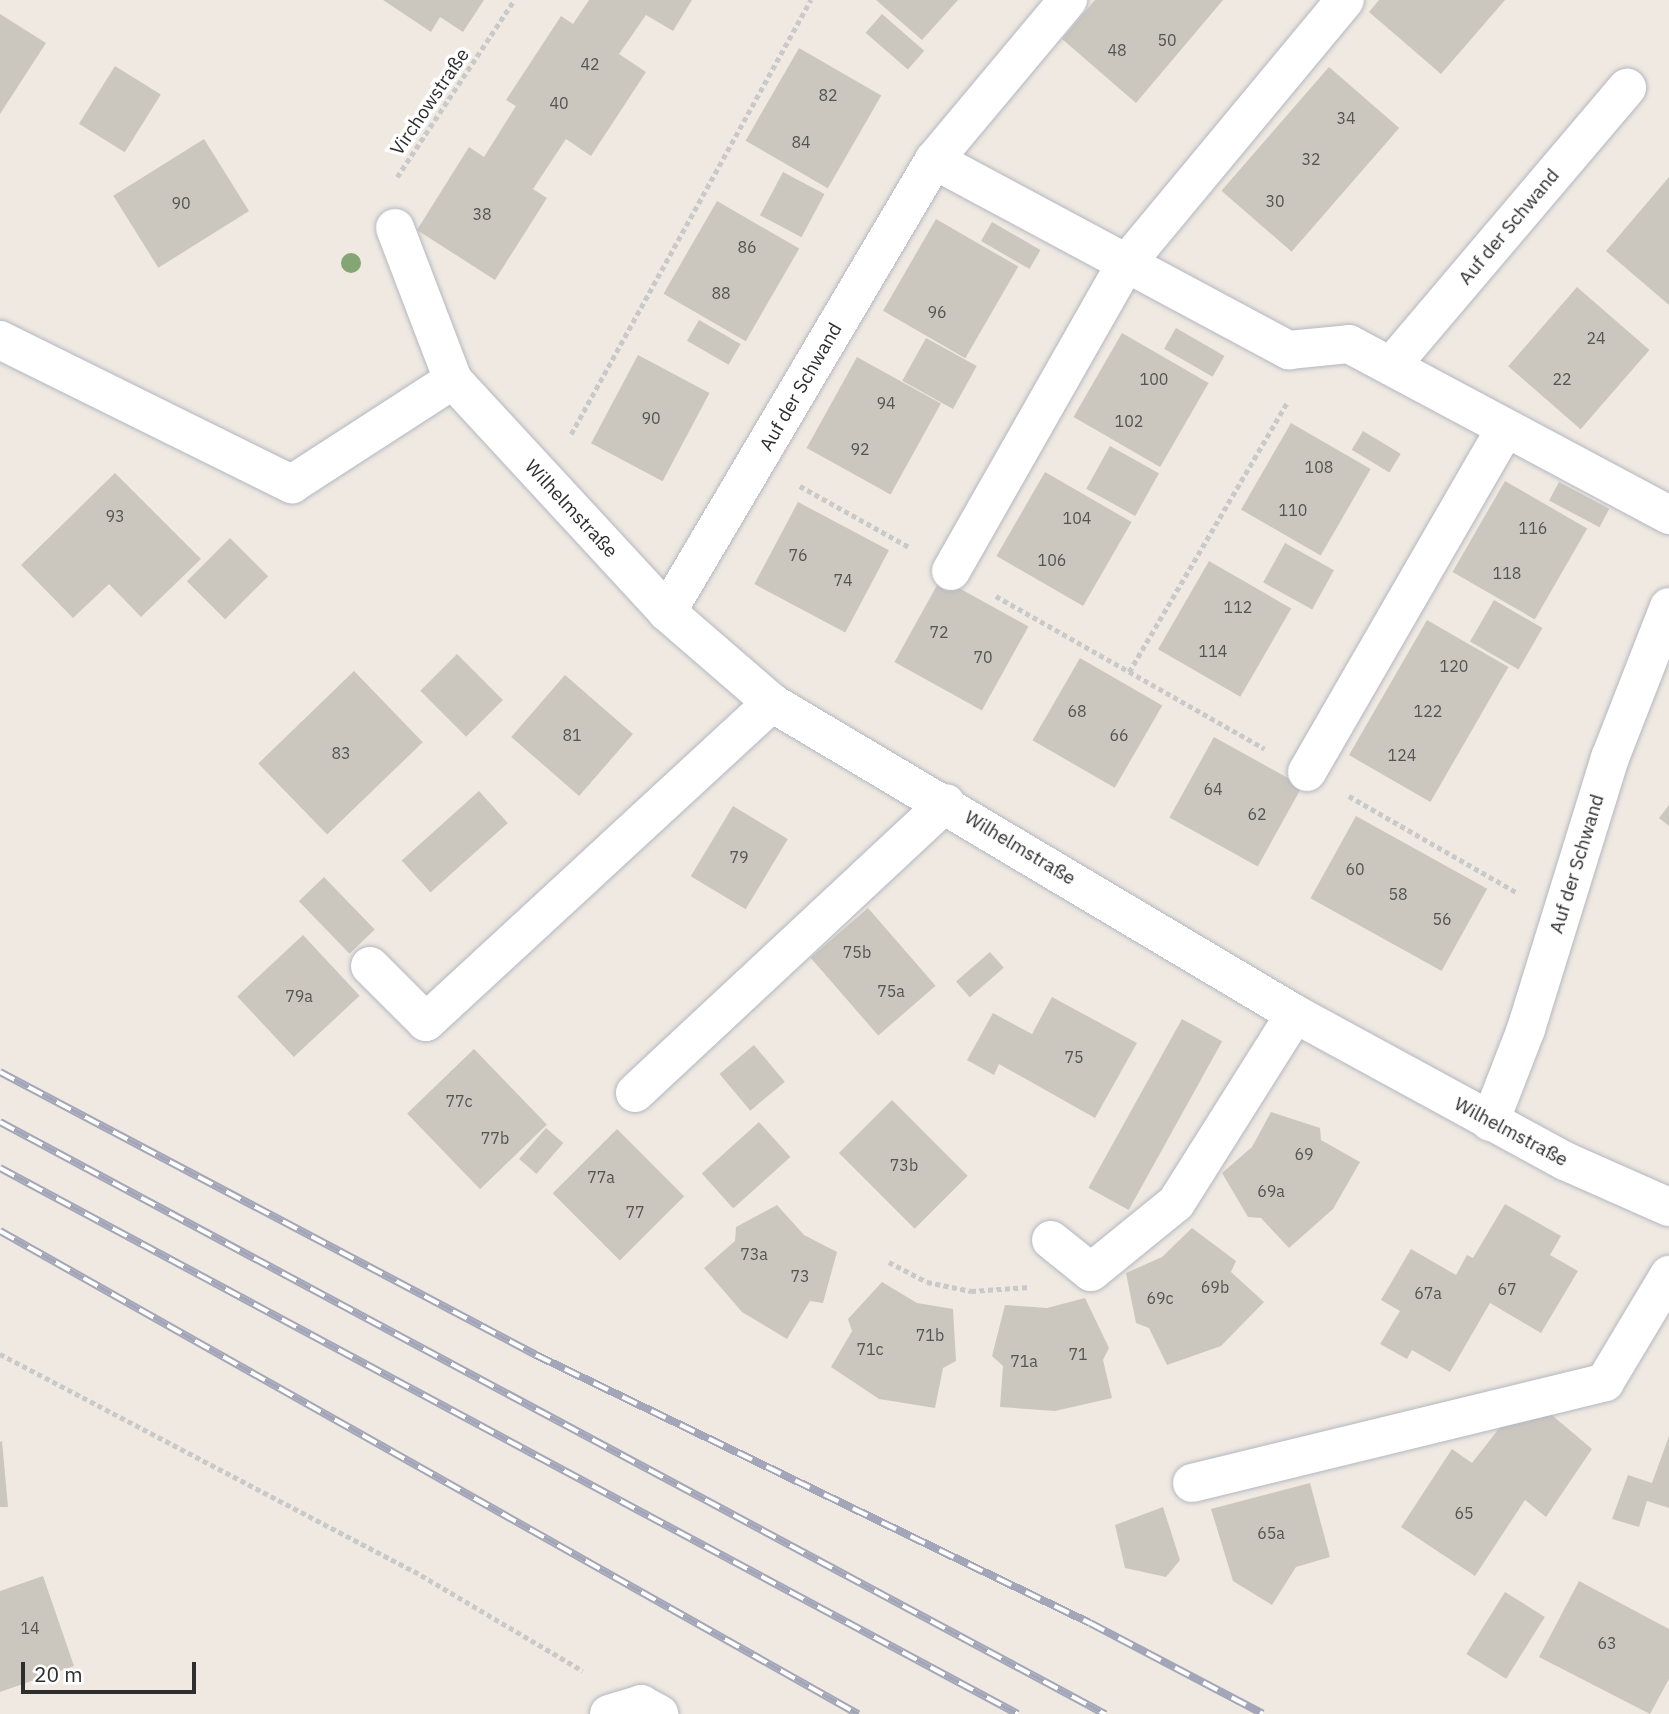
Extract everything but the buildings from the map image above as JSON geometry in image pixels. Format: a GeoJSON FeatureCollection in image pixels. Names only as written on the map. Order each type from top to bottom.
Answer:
{"type":"FeatureCollection","features":[{"type":"Feature","properties":{"kind":"street","name":"Auf der Schwand"},"geometry":{"type":"LineString","coordinates":[[667,612],[934,160],[1068,0]]}},
{"type":"Feature","properties":{"kind":"street"},"geometry":{"type":"LineString","coordinates":[[951,571],[1125,265],[1345,0]]}},
{"type":"Feature","properties":{"kind":"street","name":"Auf der Schwand"},"geometry":{"type":"LineString","coordinates":[[1391,366],[1627,88]]}},
{"type":"Feature","properties":{"kind":"street"},"geometry":{"type":"LineString","coordinates":[[934,160],[1289,351],[1349,344],[1669,514]]}},
{"type":"Feature","properties":{"kind":"street","name":"Wilhelmstraße"},"geometry":{"type":"LineString","coordinates":[[395,228],[453,380],[667,612],[772,703],[946,803],[1295,1014],[1490,1122],[1669,1208]]}},
{"type":"Feature","properties":{"kind":"street"},"geometry":{"type":"LineString","coordinates":[[0,341],[292,484],[453,380]]}},
{"type":"Feature","properties":{"kind":"street"},"geometry":{"type":"LineString","coordinates":[[1307,772],[1505,429]]}},
{"type":"Feature","properties":{"kind":"street","name":"Auf der Schwand"},"geometry":{"type":"LineString","coordinates":[[1490,1122],[1561,917],[1610,758],[1669,607]]}},
{"type":"Feature","properties":{"kind":"street"},"geometry":{"type":"LineString","coordinates":[[370,966],[426,1022],[772,703]]}},
{"type":"Feature","properties":{"kind":"street"},"geometry":{"type":"LineString","coordinates":[[635,1093],[946,803]]}},
{"type":"Feature","properties":{"kind":"street"},"geometry":{"type":"LineString","coordinates":[[1051,1240],[1091,1272],[1175,1202],[1295,1014]]}},
{"type":"Feature","properties":{"kind":"street"},"geometry":{"type":"LineString","coordinates":[[1192,1483],[1605,1382],[1669,1275]]}},
{"type":"Feature","properties":{"kind":"path","name":"Virchowstraße"},"geometry":{"type":"LineString","coordinates":[[395,228],[397,177],[514,0]]}},
{"type":"Feature","properties":{"kind":"path"},"geometry":{"type":"LineString","coordinates":[[544,481],[811,0]]}},
{"type":"Feature","properties":{"kind":"path"},"geometry":{"type":"LineString","coordinates":[[1129,672],[1320,347]]}},
{"type":"Feature","properties":{"kind":"path"},"geometry":{"type":"LineString","coordinates":[[757,462],[1561,917]]}},
{"type":"Feature","properties":{"kind":"path"},"geometry":{"type":"LineString","coordinates":[[889,1262],[927,1282],[971,1290],[1016,1290],[1091,1272]]}},
{"type":"Feature","properties":{"kind":"path"},"geometry":{"type":"LineString","coordinates":[[0,1354],[414,1571],[636,1711]]}},
{"type":"Feature","properties":{"kind":"railway"},"geometry":{"type":"LineString","coordinates":[[0,1072],[536,1355],[1090,1623],[1263,1714]]}},
{"type":"Feature","properties":{"kind":"railway"},"geometry":{"type":"LineString","coordinates":[[0,1122],[1105,1714]]}},
{"type":"Feature","properties":{"kind":"railway"},"geometry":{"type":"LineString","coordinates":[[0,1168],[1018,1714]]}},
{"type":"Feature","properties":{"kind":"railway"},"geometry":{"type":"LineString","coordinates":[[0,1231],[858,1714]]}}]}
